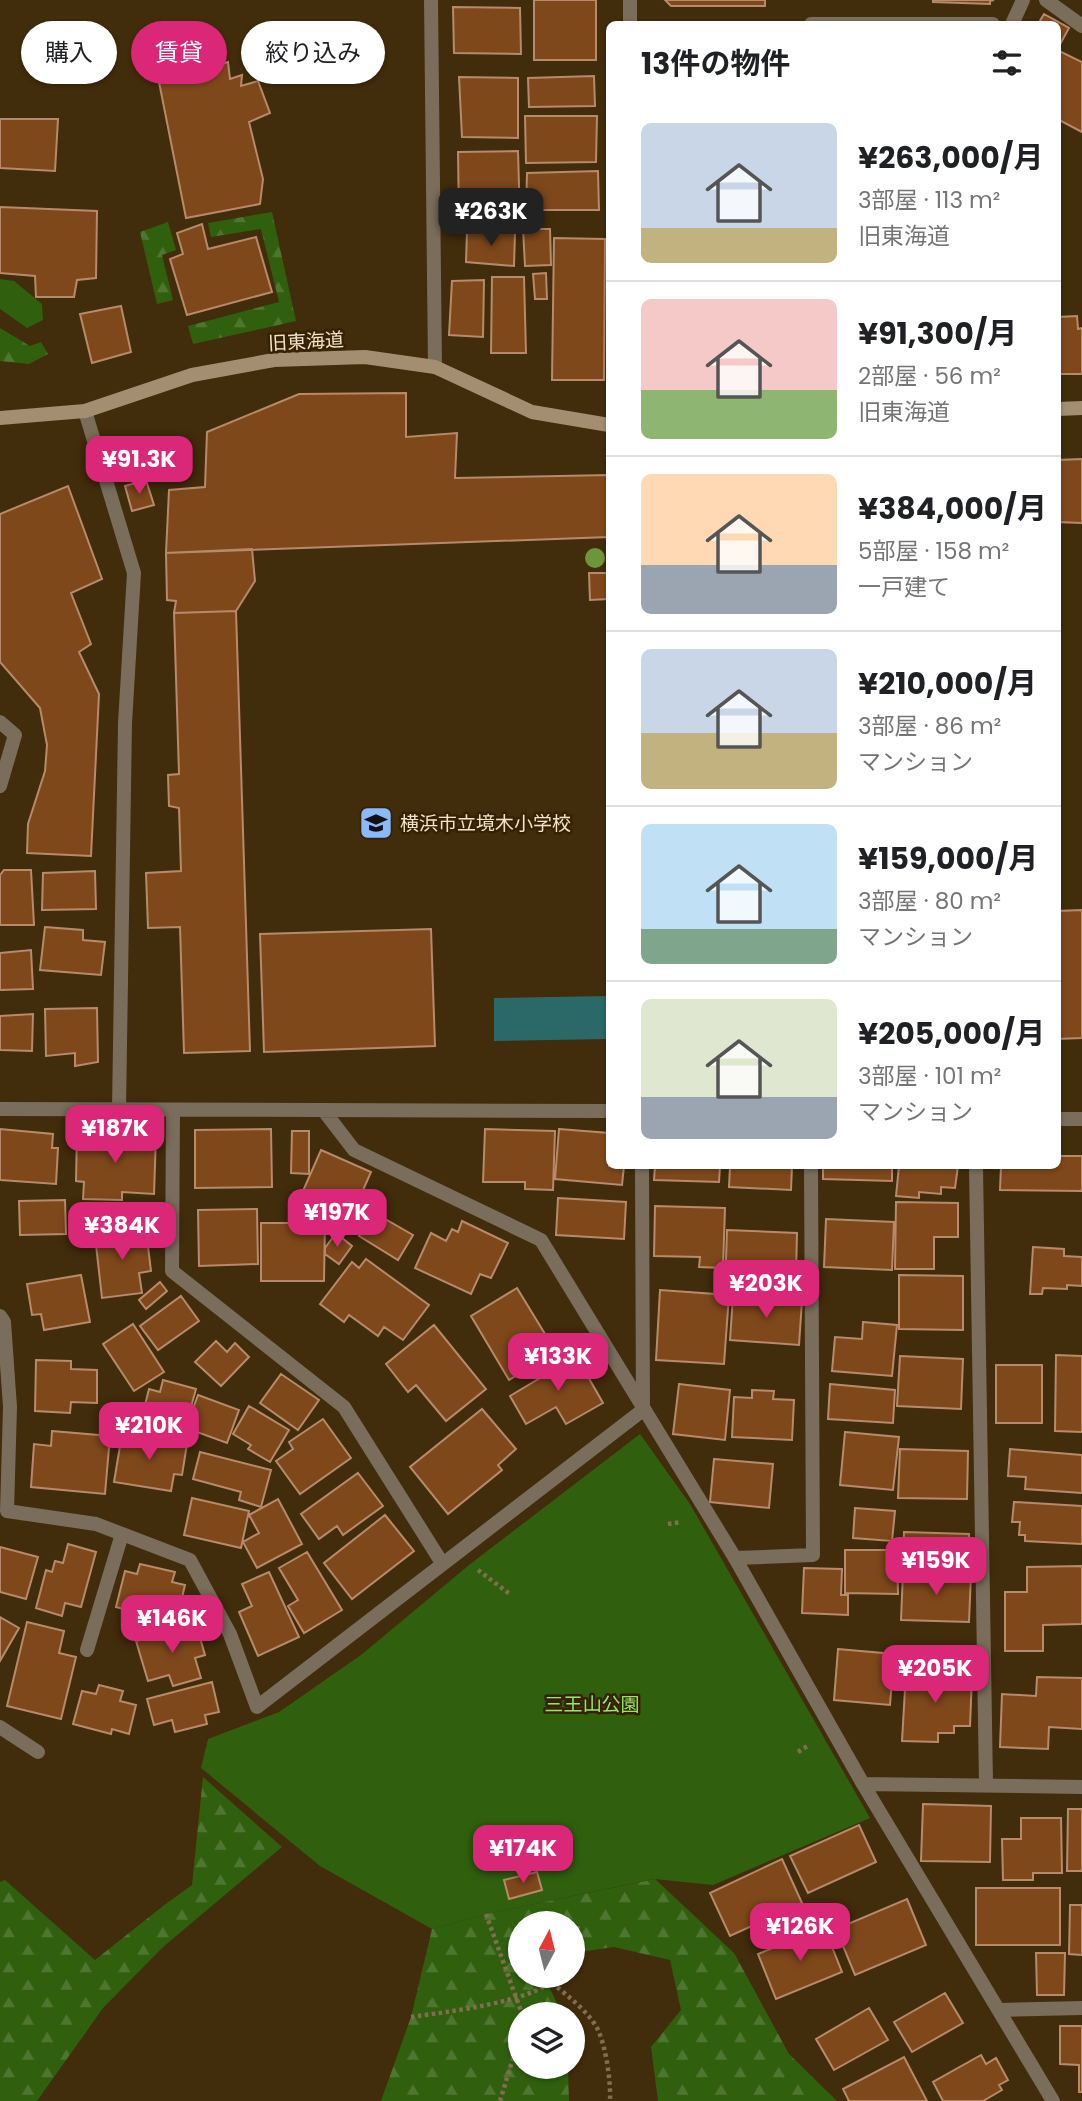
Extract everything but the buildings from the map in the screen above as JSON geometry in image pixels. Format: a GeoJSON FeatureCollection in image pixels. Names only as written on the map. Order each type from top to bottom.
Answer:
{"type":"FeatureCollection","features":[{"type":"Feature","properties":{"kind":"street"},"geometry":{"type":"LineString","coordinates":[[431,0],[435,367]]}},
{"type":"Feature","properties":{"kind":"street"},"geometry":{"type":"LineString","coordinates":[[630,0],[630,21]]}},
{"type":"Feature","properties":{"kind":"street"},"geometry":{"type":"LineString","coordinates":[[1013,21],[1023,0]]}},
{"type":"Feature","properties":{"kind":"street"},"geometry":{"type":"LineString","coordinates":[[1046,0],[1082,26]]}},
{"type":"Feature","properties":{"kind":"street","name":"旧東海道"},"geometry":{"type":"LineString","coordinates":[[0,418],[85,411],[192,375],[274,360],[365,357],[435,367],[532,412],[606,424]]}},
{"type":"Feature","properties":{"kind":"street"},"geometry":{"type":"LineString","coordinates":[[1061,409],[1082,408]]}},
{"type":"Feature","properties":{"kind":"street"},"geometry":{"type":"LineString","coordinates":[[85,411],[134,573],[125,723],[119,1109]]}},
{"type":"Feature","properties":{"kind":"street"},"geometry":{"type":"LineString","coordinates":[[0,722],[15,735],[0,786]]}},
{"type":"Feature","properties":{"kind":"street"},"geometry":{"type":"LineString","coordinates":[[0,1109],[606,1111]]}},
{"type":"Feature","properties":{"kind":"street"},"geometry":{"type":"LineString","coordinates":[[173,1110],[172,1271],[344,1407],[442,1563]]}},
{"type":"Feature","properties":{"kind":"street"},"geometry":{"type":"LineString","coordinates":[[324,1111],[355,1150],[541,1240],[735,1558],[863,1784],[1053,2101]]}},
{"type":"Feature","properties":{"kind":"street"},"geometry":{"type":"LineString","coordinates":[[1061,1119],[1082,1119]]}},
{"type":"Feature","properties":{"kind":"street"},"geometry":{"type":"LineString","coordinates":[[642,1169],[643,1410]]}},
{"type":"Feature","properties":{"kind":"street"},"geometry":{"type":"LineString","coordinates":[[735,1558],[813,1555],[811,1169]]}},
{"type":"Feature","properties":{"kind":"street"},"geometry":{"type":"LineString","coordinates":[[976,1169],[986,1784]]}},
{"type":"Feature","properties":{"kind":"street"},"geometry":{"type":"LineString","coordinates":[[0,1316],[4,1322],[10,1407],[6,1511],[96,1524],[190,1560],[230,1634],[257,1707],[643,1410]]}},
{"type":"Feature","properties":{"kind":"street"},"geometry":{"type":"LineString","coordinates":[[87,1650],[122,1534]]}},
{"type":"Feature","properties":{"kind":"street"},"geometry":{"type":"LineString","coordinates":[[0,1727],[38,1752]]}},
{"type":"Feature","properties":{"kind":"street"},"geometry":{"type":"LineString","coordinates":[[863,1784],[1082,1787]]}},
{"type":"Feature","properties":{"kind":"street"},"geometry":{"type":"LineString","coordinates":[[1000,2010],[1082,2008]]}},
{"type":"Feature","properties":{"kind":"path"},"geometry":{"type":"LineString","coordinates":[[456,1553],[511,1595]]}},
{"type":"Feature","properties":{"kind":"path"},"geometry":{"type":"LineString","coordinates":[[486,1914],[517,2002]]}},
{"type":"Feature","properties":{"kind":"path"},"geometry":{"type":"LineString","coordinates":[[411,2017],[472,2008],[539,1988]]}},
{"type":"Feature","properties":{"kind":"path"},"geometry":{"type":"LineString","coordinates":[[558,1988],[572,1999],[598,2030],[611,2082],[610,2101]]}},
{"type":"Feature","properties":{"kind":"path"},"geometry":{"type":"LineString","coordinates":[[500,2101],[508,2075]]}},
{"type":"Feature","properties":{"kind":"green space"},"geometry":{"type":"Polygon","coordinates":[[[272,212],[296,321],[193,344],[188,326],[279,302],[261,229],[211,237],[208,223],[272,212]]]}},
{"type":"Feature","properties":{"kind":"green space"},"geometry":{"type":"Polygon","coordinates":[[[168,222],[176,250],[162,255],[173,300],[157,304],[140,232],[168,222]]]}},
{"type":"Feature","properties":{"kind":"green space"},"geometry":{"type":"Polygon","coordinates":[[[0,279],[14,281],[42,304],[43,320],[27,328],[0,309],[0,279]]]}},
{"type":"Feature","properties":{"kind":"green space"},"geometry":{"type":"Polygon","coordinates":[[[0,328],[30,346],[41,342],[48,354],[29,364],[0,361],[0,328]]]}},
{"type":"Feature","properties":{"kind":"green space","name":"三王山公園"},"geometry":{"type":"Polygon","coordinates":[[[640,1434],[690,1504],[870,1818],[713,1885],[654,1879],[486,1914],[432,1929],[320,1866],[201,1768],[208,1739],[279,1712],[361,1655],[469,1565],[640,1434]]]}},
{"type":"Feature","properties":{"kind":"green space"},"geometry":{"type":"Polygon","coordinates":[[[203,1777],[282,1847],[163,1947],[103,2008],[37,2101],[0,2101],[0,1882],[5,1880],[95,1960],[192,1885],[203,1777]]]}},
{"type":"Feature","properties":{"kind":"green space"},"geometry":{"type":"Polygon","coordinates":[[[655,1879],[734,1953],[789,2054],[837,2101],[658,2101],[651,2047],[681,2010],[670,1960],[614,1947],[585,1951],[585,1911],[508,1911],[508,1988],[550,1988],[556,2002],[508,2002],[508,2079],[568,2079],[569,2101],[381,2101],[411,2017],[432,1929],[486,1914],[655,1879]]]}},
{"type":"Feature","properties":{"kind":"water"},"geometry":{"type":"Polygon","coordinates":[[[606,996],[606,1039],[494,1041],[494,998],[606,996]]]}},
{"type":"Feature","properties":{"kind":"place","name":"横浜市立境木小学校"},"geometry":{"type":"Point","coordinates":[376,823]}}]}
